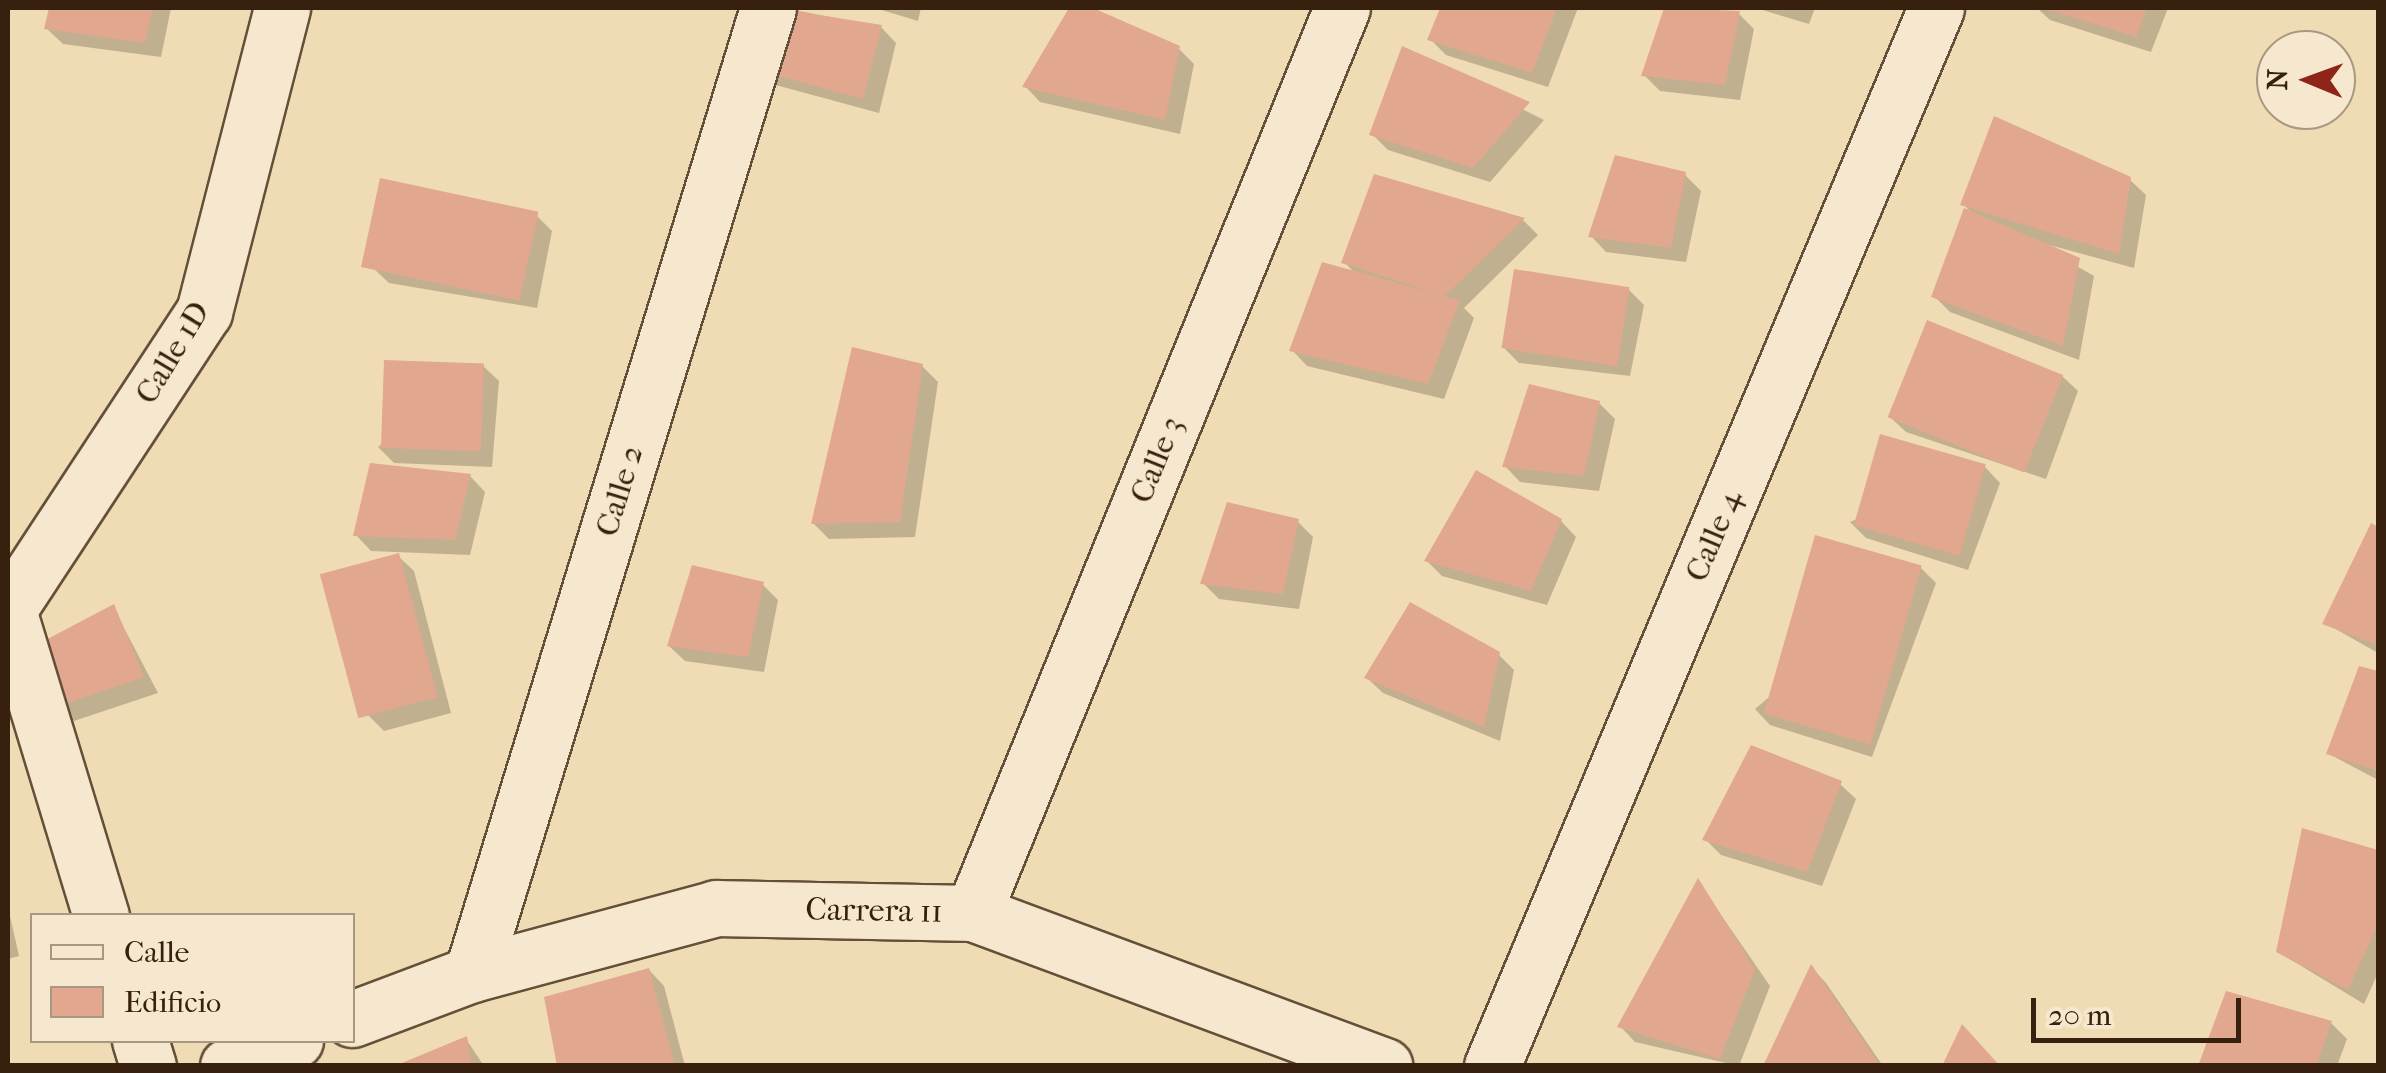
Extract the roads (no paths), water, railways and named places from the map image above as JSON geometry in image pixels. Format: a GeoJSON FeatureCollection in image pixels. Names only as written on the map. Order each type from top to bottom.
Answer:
{"type":"FeatureCollection","features":[{"type":"Feature","properties":{"kind":"street","name":"Calle 1D"},"geometry":{"type":"LineString","coordinates":[[101,913],[8,610],[204,312],[282,8]]}},
{"type":"Feature","properties":{"kind":"street","name":"Calle 2"},"geometry":{"type":"LineString","coordinates":[[472,974],[768,8]]}},
{"type":"Feature","properties":{"kind":"street","name":"Calle 3"},"geometry":{"type":"LineString","coordinates":[[973,912],[1342,8]]}},
{"type":"Feature","properties":{"kind":"street","name":"Calle 4"},"geometry":{"type":"LineString","coordinates":[[1492,1066],[1936,8]]}},
{"type":"Feature","properties":{"kind":"street","name":"Carrera 11"},"geometry":{"type":"LineString","coordinates":[[355,1018],[472,974],[716,908],[973,912],[1385,1066]]}},
{"type":"Feature","properties":{"kind":"street"},"geometry":{"type":"LineString","coordinates":[[228,1066],[287,1043]]}}]}
